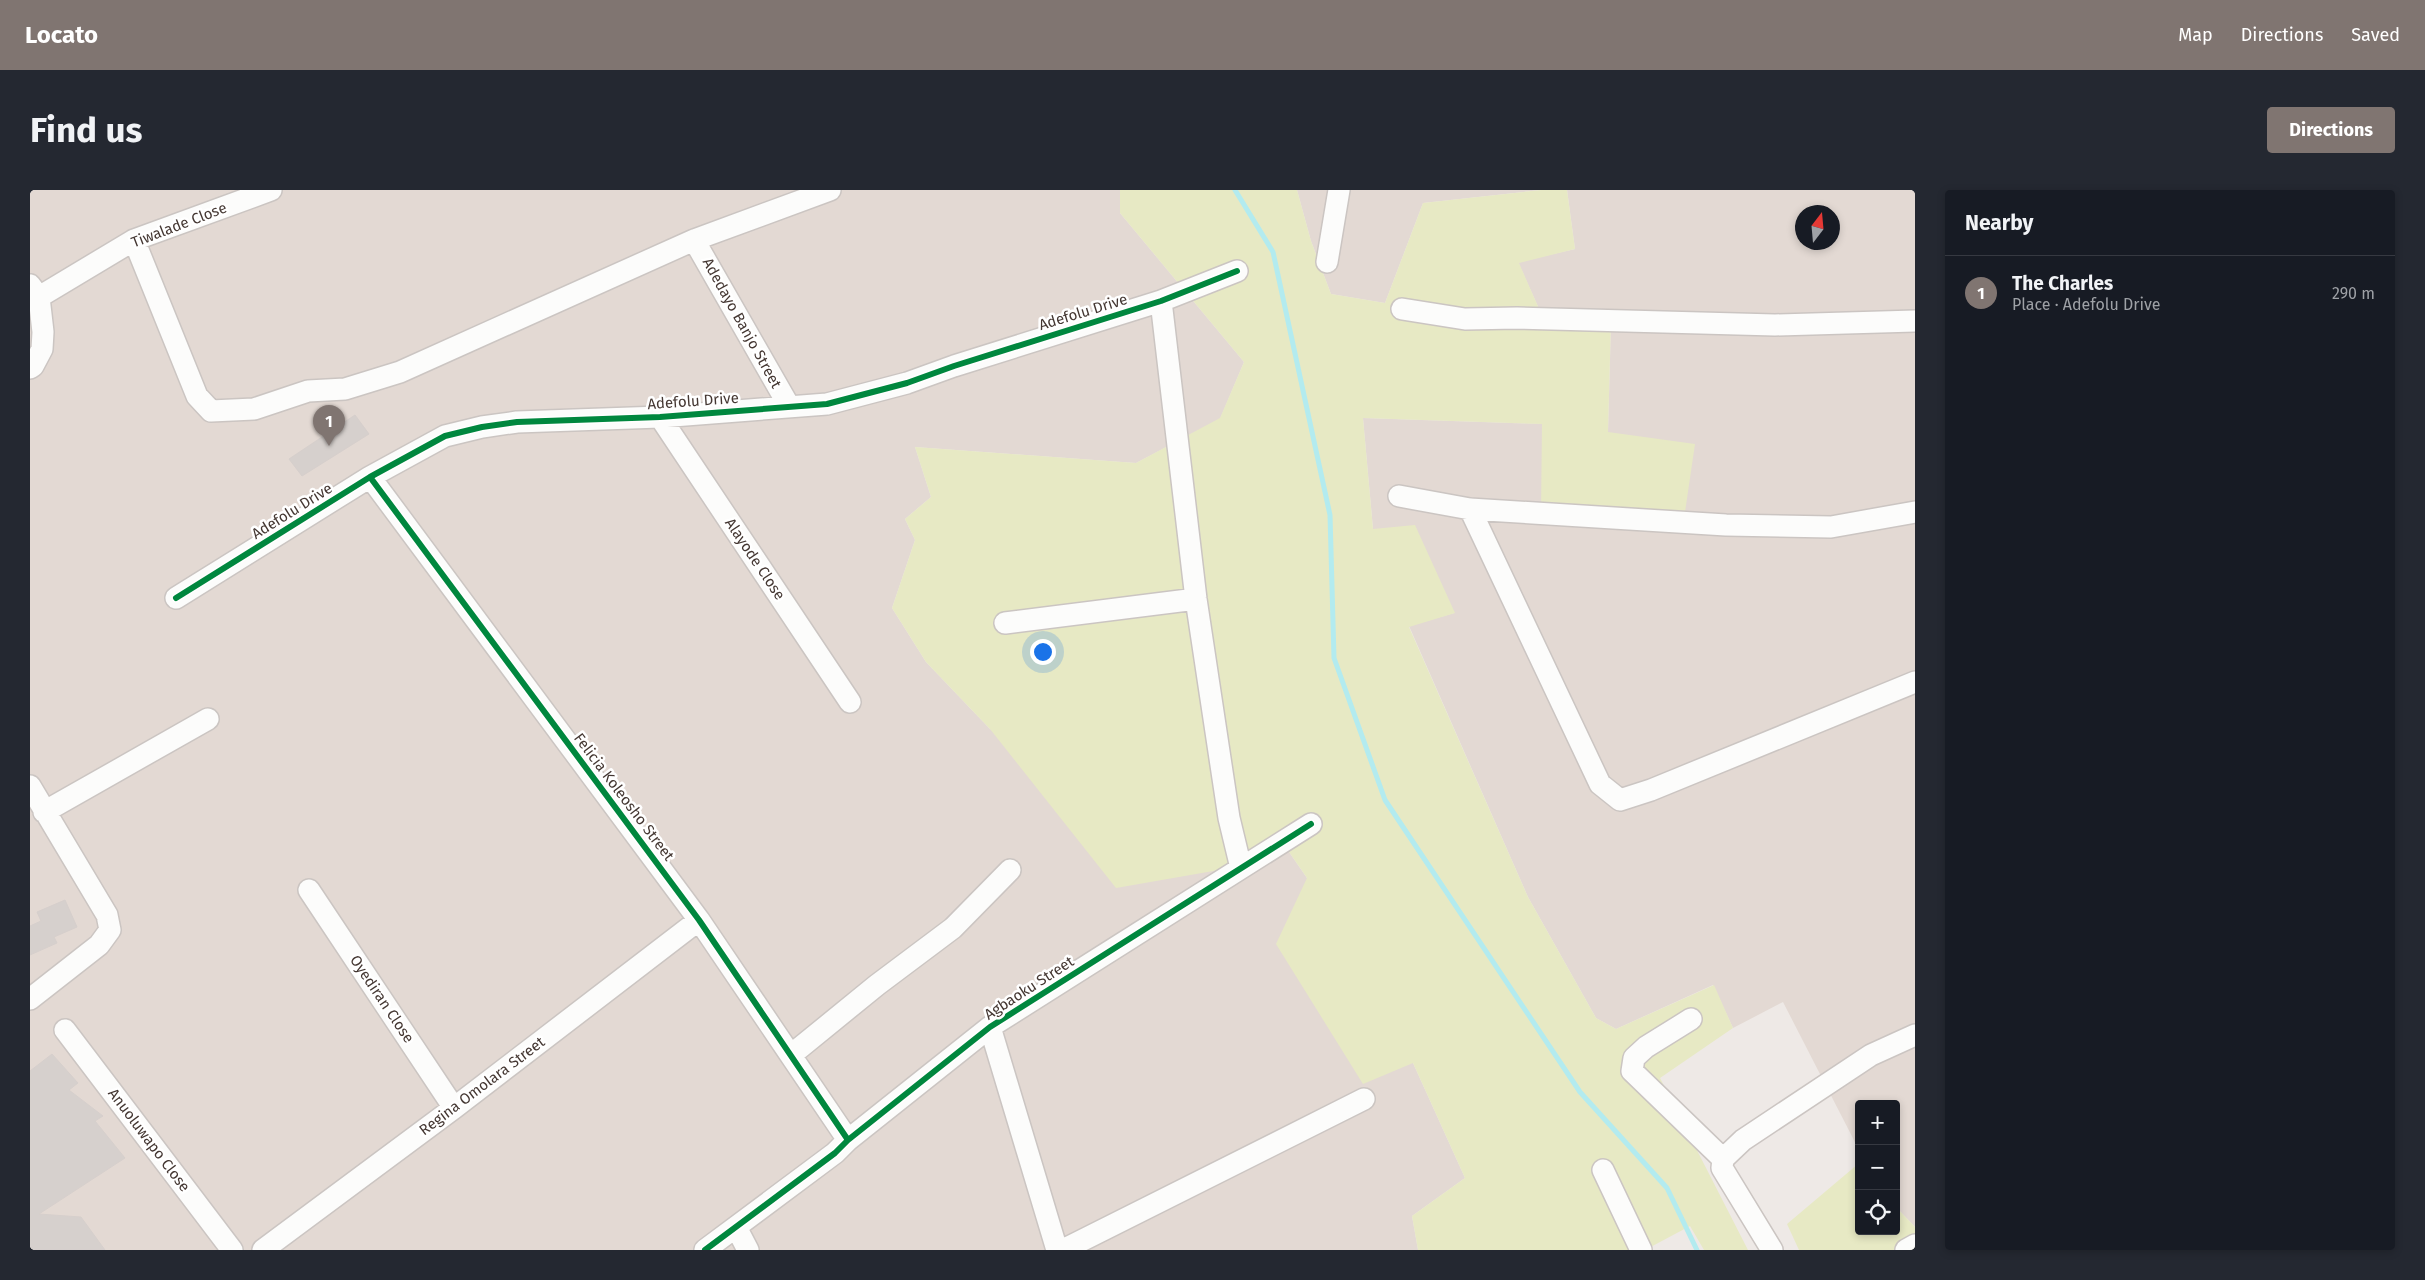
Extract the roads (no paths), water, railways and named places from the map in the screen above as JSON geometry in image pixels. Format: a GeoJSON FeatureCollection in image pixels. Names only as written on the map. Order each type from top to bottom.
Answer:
{"type":"FeatureCollection","features":[{"type":"Feature","properties":{"kind":"street","name":"Tiwalade Close"},"geometry":{"type":"LineString","coordinates":[[35,291],[134,240],[271,190]]}},
{"type":"Feature","properties":{"kind":"street"},"geometry":{"type":"LineString","coordinates":[[134,240],[198,396],[211,411],[230,412],[254,410],[308,391],[345,389],[400,372],[694,240],[830,190]]}},
{"type":"Feature","properties":{"kind":"street"},"geometry":{"type":"LineString","coordinates":[[1327,262],[1339,190]]}},
{"type":"Feature","properties":{"kind":"street","name":"Adedayo Banjo Street"},"geometry":{"type":"LineString","coordinates":[[694,240],[788,406]]}},
{"type":"Feature","properties":{"kind":"street","name":"Adefolu Drive"},"geometry":{"type":"LineString","coordinates":[[176,598],[370,477],[445,436],[482,427],[517,422],[660,417],[827,404],[907,383],[1161,301],[1237,271]]}},
{"type":"Feature","properties":{"kind":"street"},"geometry":{"type":"LineString","coordinates":[[30,368],[42,349],[35,291]]}},
{"type":"Feature","properties":{"kind":"street"},"geometry":{"type":"LineString","coordinates":[[1161,301],[1196,599],[1229,818],[1241,868]]}},
{"type":"Feature","properties":{"kind":"street"},"geometry":{"type":"LineString","coordinates":[[1402,309],[1466,320],[1526,318],[1775,325],[1915,321]]}},
{"type":"Feature","properties":{"kind":"street","name":"Alayode Close"},"geometry":{"type":"LineString","coordinates":[[660,417],[850,702]]}},
{"type":"Feature","properties":{"kind":"street","name":"Felicia Koleosho Street"},"geometry":{"type":"LineString","coordinates":[[370,477],[699,920],[848,1140]]}},
{"type":"Feature","properties":{"kind":"street"},"geometry":{"type":"LineString","coordinates":[[1399,496],[1470,509],[1726,525],[1831,527],[1915,512]]}},
{"type":"Feature","properties":{"kind":"street"},"geometry":{"type":"LineString","coordinates":[[1470,509],[1600,784],[1620,800],[1651,790],[1915,682]]}},
{"type":"Feature","properties":{"kind":"street"},"geometry":{"type":"LineString","coordinates":[[1005,623],[1196,599]]}},
{"type":"Feature","properties":{"kind":"street"},"geometry":{"type":"LineString","coordinates":[[30,999],[99,945],[110,930],[107,915],[36,801],[208,719]]}},
{"type":"Feature","properties":{"kind":"street","name":"Agbaoku Street"},"geometry":{"type":"LineString","coordinates":[[705,1250],[834,1153],[990,1027],[1311,824]]}},
{"type":"Feature","properties":{"kind":"street"},"geometry":{"type":"LineString","coordinates":[[791,1055],[877,985],[953,928],[1010,870]]}},
{"type":"Feature","properties":{"kind":"street","name":"Oyediran Close"},"geometry":{"type":"LineString","coordinates":[[309,890],[454,1108]]}},
{"type":"Feature","properties":{"kind":"street","name":"Regina Omolara Street"},"geometry":{"type":"LineString","coordinates":[[263,1250],[454,1108],[699,920]]}},
{"type":"Feature","properties":{"kind":"street"},"geometry":{"type":"LineString","coordinates":[[1691,1019],[1640,1052],[1634,1058],[1632,1071],[1723,1159]]}},
{"type":"Feature","properties":{"kind":"street"},"geometry":{"type":"LineString","coordinates":[[990,1027],[1057,1250]]}},
{"type":"Feature","properties":{"kind":"street","name":"Anuoluwapo Close"},"geometry":{"type":"LineString","coordinates":[[65,1030],[232,1250]]}},
{"type":"Feature","properties":{"kind":"street"},"geometry":{"type":"LineString","coordinates":[[1772,1250],[1722,1168],[1723,1159],[1744,1140],[1871,1055],[1915,1035]]}},
{"type":"Feature","properties":{"kind":"street"},"geometry":{"type":"LineString","coordinates":[[1063,1250],[1364,1099]]}},
{"type":"Feature","properties":{"kind":"street"},"geometry":{"type":"LineString","coordinates":[[1603,1170],[1641,1250]]}},
{"type":"Feature","properties":{"kind":"street"},"geometry":{"type":"LineString","coordinates":[[736,1227],[748,1250]]}},
{"type":"Feature","properties":{"kind":"street"},"geometry":{"type":"LineString","coordinates":[[1906,1250],[1915,1245]]}},
{"type":"Feature","properties":{"kind":"waterway"},"geometry":{"type":"LineString","coordinates":[[1235,190],[1273,252],[1330,515],[1334,658],[1385,800],[1580,1092],[1667,1188],[1697,1250]]}},
{"type":"Feature","properties":{"kind":"place","name":"The Charles"},"geometry":{"type":"Point","coordinates":[329,446]}}]}
